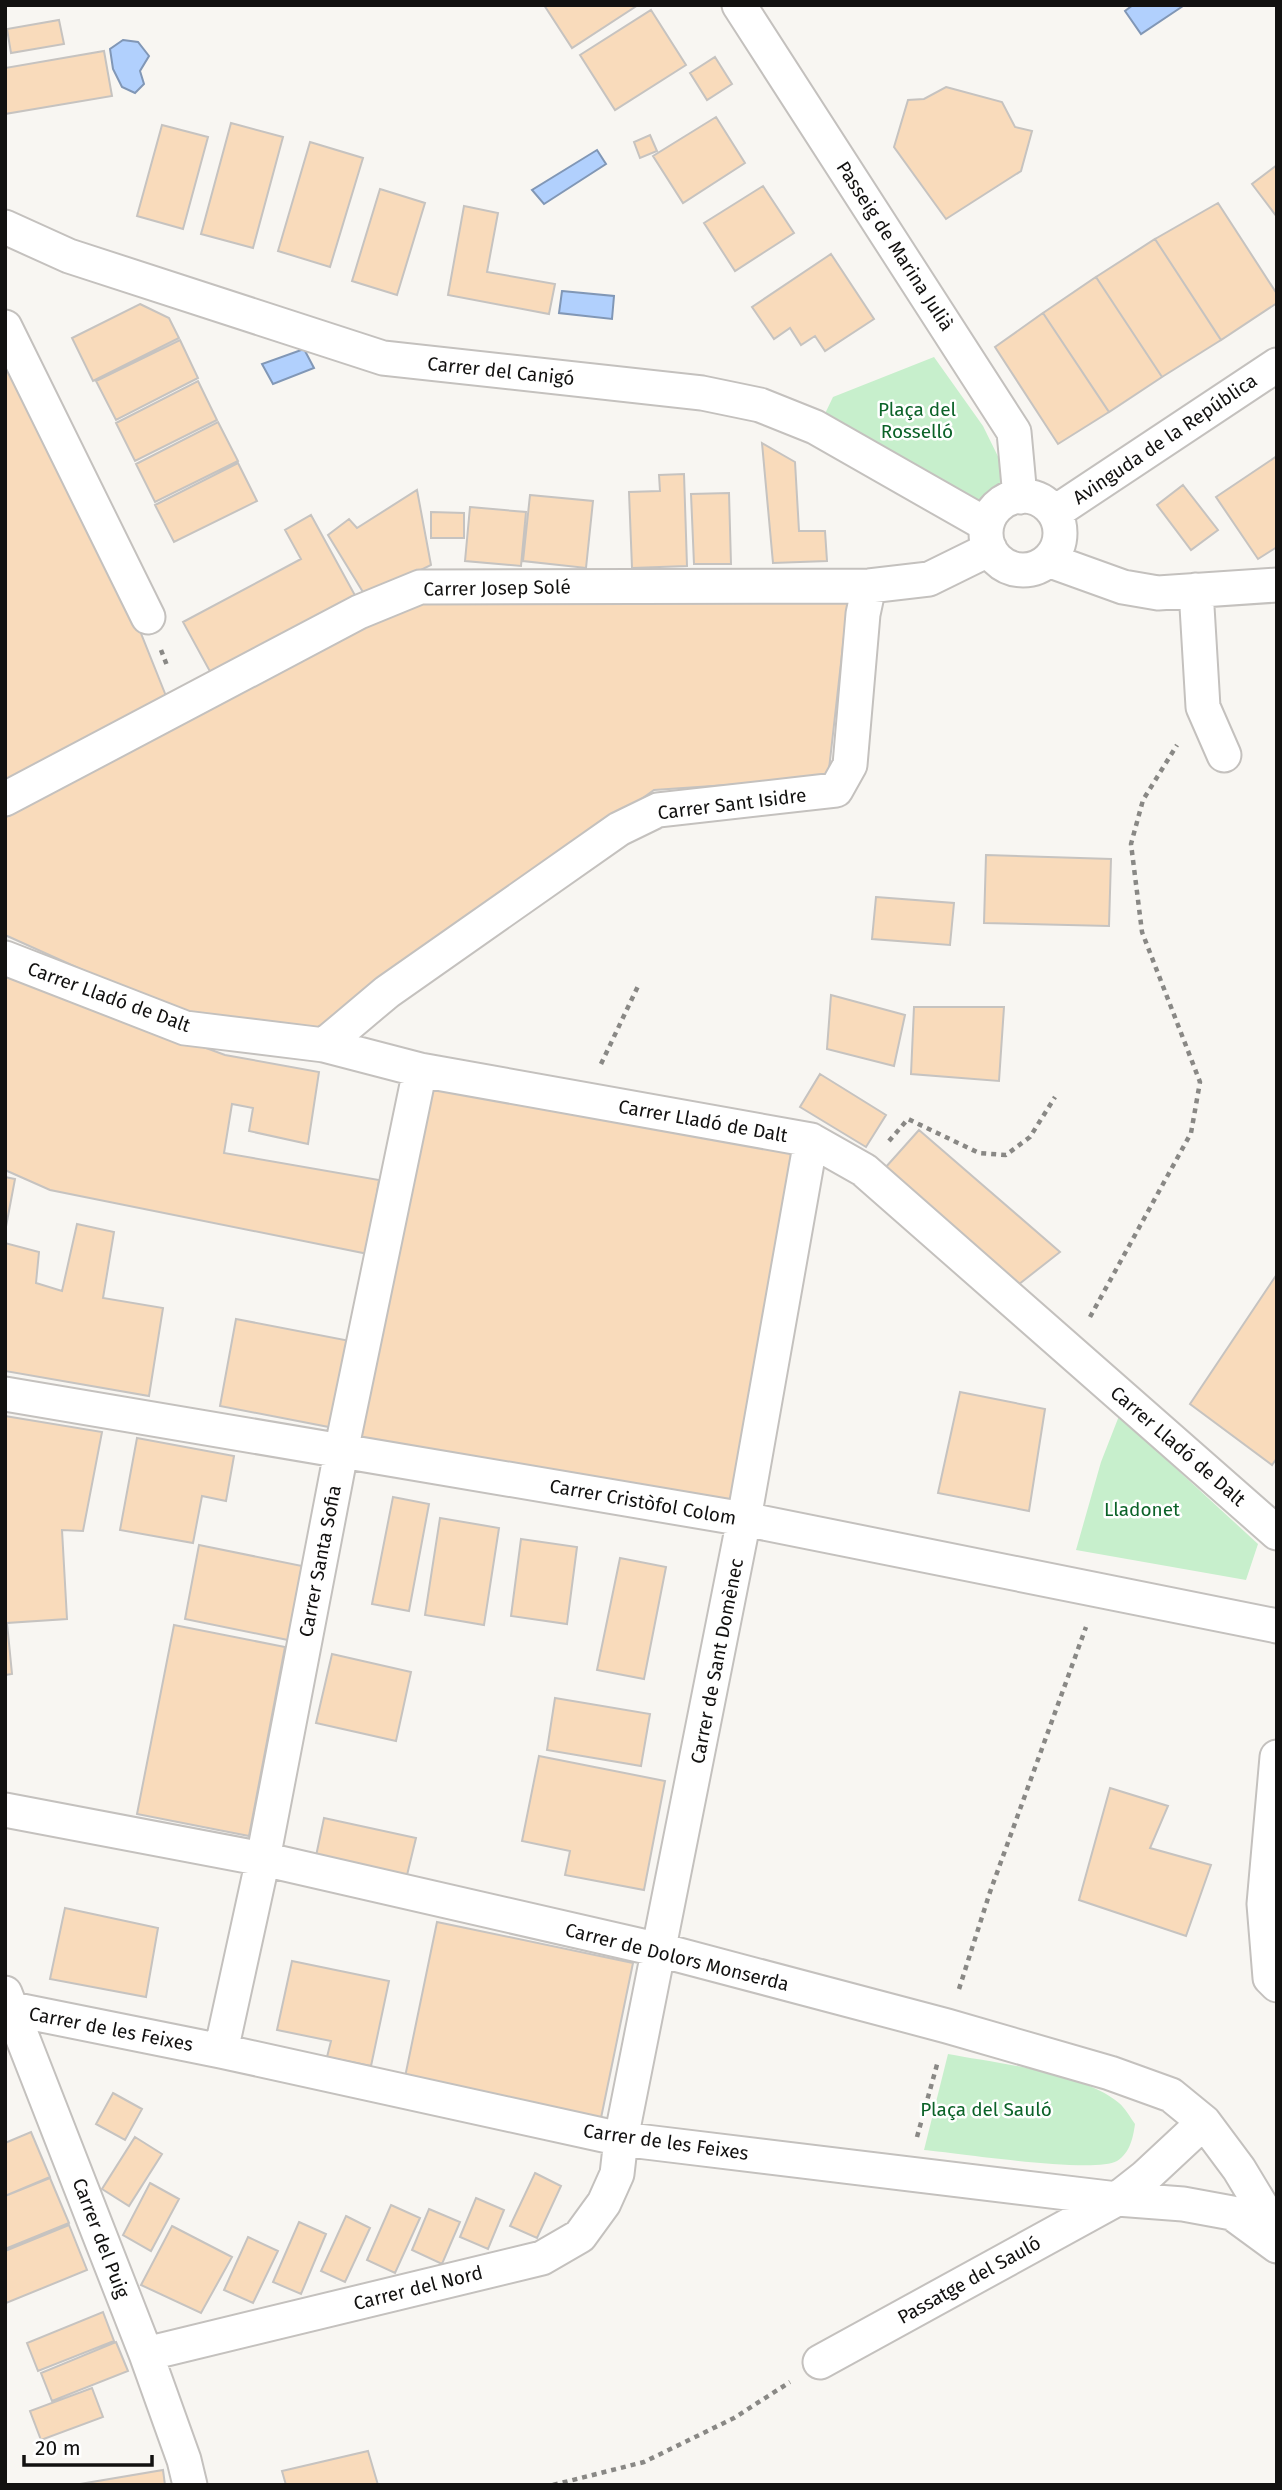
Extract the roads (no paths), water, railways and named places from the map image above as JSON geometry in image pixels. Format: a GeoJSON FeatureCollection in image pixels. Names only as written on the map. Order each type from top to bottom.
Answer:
{"type":"FeatureCollection","features":[{"type":"Feature","properties":{"kind":"street","name":"Passeig de Marina Julià"},"geometry":{"type":"LineString","coordinates":[[739,5],[1014,432],[1020,497]]}},
{"type":"Feature","properties":{"kind":"street","name":"Carrer del Canigó"},"geometry":{"type":"LineString","coordinates":[[5,227],[69,256],[383,358],[702,393],[760,405],[815,427],[989,537]]}},
{"type":"Feature","properties":{"kind":"street"},"geometry":{"type":"LineString","coordinates":[[5,327],[148,617]]}},
{"type":"Feature","properties":{"kind":"street","name":"Avinguda de la República"},"geometry":{"type":"LineString","coordinates":[[1054,513],[1277,365]]}},
{"type":"Feature","properties":{"kind":"street"},"geometry":{"type":"LineString","coordinates":[[1020,497],[1036,499],[1054,513],[1060,529],[1060,538],[1048,560],[1035,568],[1013,568],[999,561],[989,537],[999,505],[1020,497]]}},
{"type":"Feature","properties":{"kind":"street","name":"Carrer Josep Solé"},"geometry":{"type":"LineString","coordinates":[[6,797],[184,707],[359,612],[420,587],[869,586],[929,579],[989,537]]}},
{"type":"Feature","properties":{"kind":"street"},"geometry":{"type":"LineString","coordinates":[[1048,560],[1123,587],[1158,593],[1277,585]]}},
{"type":"Feature","properties":{"kind":"street","name":"Carrer Sant Isidre"},"geometry":{"type":"LineString","coordinates":[[324,1045],[387,992],[628,824],[658,810],[836,790],[850,765],[863,614],[869,586]]}},
{"type":"Feature","properties":{"kind":"street"},"geometry":{"type":"LineString","coordinates":[[1196,590],[1203,707],[1224,755]]}},
{"type":"Feature","properties":{"kind":"street","name":"Carrer Lladó de Dalt"},"geometry":{"type":"LineString","coordinates":[[5,958],[185,1028],[324,1045],[420,1070],[811,1140],[864,1170],[1277,1533]]}},
{"type":"Feature","properties":{"kind":"street","name":"Carrer Santa Sofia"},"geometry":{"type":"LineString","coordinates":[[220,2051],[263,1859],[342,1451],[420,1070]]}},
{"type":"Feature","properties":{"kind":"street","name":"Carrer de Sant Domènec"},"geometry":{"type":"LineString","coordinates":[[621,2139],[744,1519],[811,1140]]}},
{"type":"Feature","properties":{"kind":"street","name":"Carrer Cristòfol Colom"},"geometry":{"type":"LineString","coordinates":[[5,1394],[744,1519],[1277,1626]]}},
{"type":"Feature","properties":{"kind":"street"},"geometry":{"type":"LineString","coordinates":[[1277,1757],[1265,1904],[1270,1978],[1277,1985]]}},
{"type":"Feature","properties":{"kind":"street","name":"Carrer de Dolors Monserda"},"geometry":{"type":"LineString","coordinates":[[5,1810],[263,1859],[660,1950],[947,2026],[1110,2073],[1171,2095],[1203,2122],[1239,2169],[1277,2232]]}},
{"type":"Feature","properties":{"kind":"street","name":"Carrer de les Feixes"},"geometry":{"type":"LineString","coordinates":[[8,2005],[621,2139],[1117,2199],[1183,2204],[1232,2213],[1277,2246]]}},
{"type":"Feature","properties":{"kind":"street","name":"Carrer del Puig"},"geometry":{"type":"LineString","coordinates":[[8,2005],[146,2354],[184,2460],[190,2485]]}},
{"type":"Feature","properties":{"kind":"street"},"geometry":{"type":"LineString","coordinates":[[1117,2199],[1145,2177],[1203,2122]]}},
{"type":"Feature","properties":{"kind":"street","name":"Carrer del Nord"},"geometry":{"type":"LineString","coordinates":[[146,2354],[542,2258],[580,2236],[604,2203],[617,2174],[621,2139]]}},
{"type":"Feature","properties":{"kind":"street","name":"Passatge del Sauló"},"geometry":{"type":"LineString","coordinates":[[820,2362],[1117,2199]]}},
{"type":"Feature","properties":{"kind":"water"},"geometry":{"type":"Polygon","coordinates":[[[1133,5],[1183,6],[1141,34],[1125,11],[1133,5]]]}},
{"type":"Feature","properties":{"kind":"water"},"geometry":{"type":"Polygon","coordinates":[[[123,40],[138,42],[149,56],[140,71],[144,84],[135,93],[122,87],[113,69],[110,49],[123,40]]]}},
{"type":"Feature","properties":{"kind":"water"},"geometry":{"type":"Polygon","coordinates":[[[597,150],[606,164],[544,204],[532,190],[597,150]]]}},
{"type":"Feature","properties":{"kind":"water"},"geometry":{"type":"Polygon","coordinates":[[[562,291],[614,296],[612,319],[559,313],[562,291]]]}},
{"type":"Feature","properties":{"kind":"water"},"geometry":{"type":"Polygon","coordinates":[[[304,349],[314,368],[273,384],[262,364],[304,349]]]}},
{"type":"Feature","properties":{"kind":"park label","name":"Plaça del Rosselló"},"geometry":{"type":"Point","coordinates":[917,420]}},
{"type":"Feature","properties":{"kind":"park label","name":"Lladonet"},"geometry":{"type":"Point","coordinates":[1142,1509]}},
{"type":"Feature","properties":{"kind":"park label","name":"Plaça del Sauló"},"geometry":{"type":"Point","coordinates":[986,2109]}}]}
